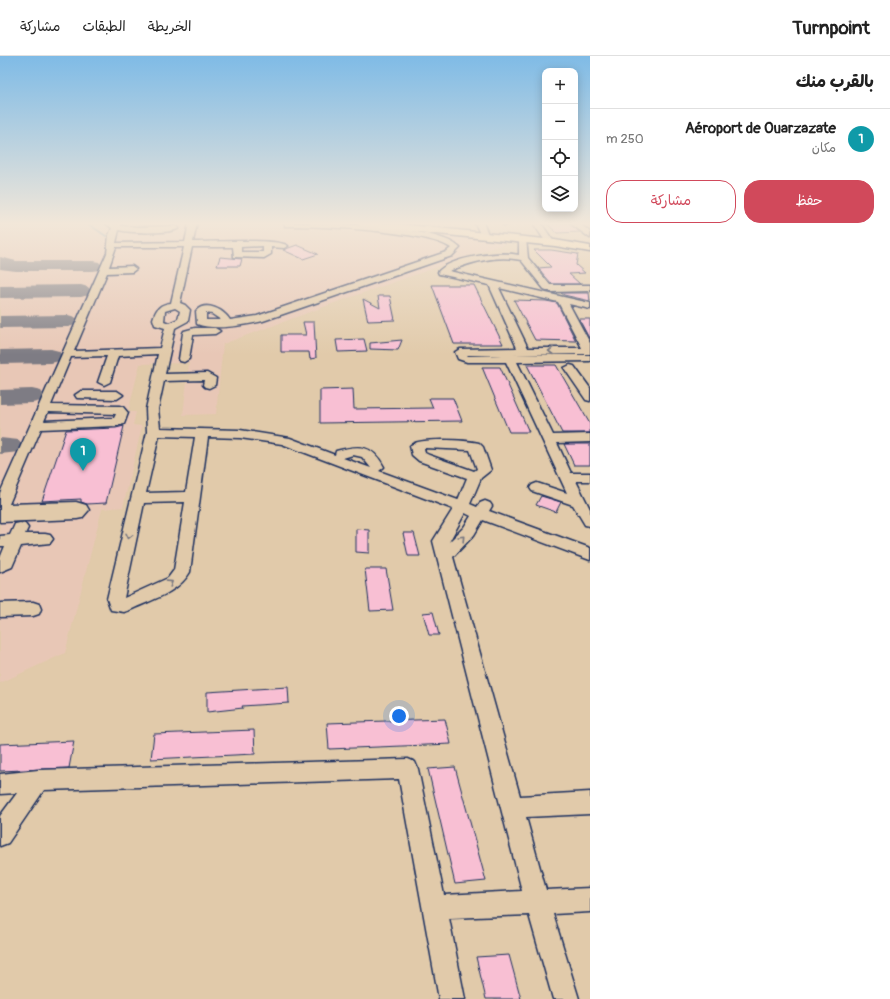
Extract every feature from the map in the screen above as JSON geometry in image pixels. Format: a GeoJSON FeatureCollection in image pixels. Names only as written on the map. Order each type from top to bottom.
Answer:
{"type":"FeatureCollection","features":[{"type":"Feature","properties":{"kind":"street"},"geometry":{"type":"LineString","coordinates":[[18,527],[0,509],[105,267]]}},
{"type":"Feature","properties":{"kind":"street"},"geometry":{"type":"LineString","coordinates":[[104,270],[122,267]]}},
{"type":"Feature","properties":{"kind":"street"},"geometry":{"type":"LineString","coordinates":[[175,305],[183,267]]}},
{"type":"Feature","properties":{"kind":"street"},"geometry":{"type":"LineString","coordinates":[[184,359],[188,333],[226,327],[265,318],[412,267]]}},
{"type":"Feature","properties":{"kind":"street"},"geometry":{"type":"LineString","coordinates":[[452,267],[442,272],[494,285],[590,305]]}},
{"type":"Feature","properties":{"kind":"street"},"geometry":{"type":"LineString","coordinates":[[532,267],[549,288],[590,288]]}},
{"type":"Feature","properties":{"kind":"street"},"geometry":{"type":"LineString","coordinates":[[494,285],[524,351]]}},
{"type":"Feature","properties":{"kind":"street"},"geometry":{"type":"LineString","coordinates":[[562,300],[590,353]]}},
{"type":"Feature","properties":{"kind":"street"},"geometry":{"type":"LineString","coordinates":[[175,305],[182,307],[185,310],[183,320],[181,323],[170,326],[162,325],[158,321],[160,312],[163,308],[175,305]]}},
{"type":"Feature","properties":{"kind":"street"},"geometry":{"type":"LineString","coordinates":[[170,326],[152,408],[154,429],[115,599],[115,602],[120,606],[168,585],[178,577],[183,567],[202,432]]}},
{"type":"Feature","properties":{"kind":"street"},"geometry":{"type":"LineString","coordinates":[[167,338],[187,337]]}},
{"type":"Feature","properties":{"kind":"street"},"geometry":{"type":"LineString","coordinates":[[67,354],[164,351]]}},
{"type":"Feature","properties":{"kind":"street"},"geometry":{"type":"LineString","coordinates":[[508,355],[524,351],[590,353]]}},
{"type":"Feature","properties":{"kind":"street"},"geometry":{"type":"LineString","coordinates":[[104,382],[114,352]]}},
{"type":"Feature","properties":{"kind":"street"},"geometry":{"type":"LineString","coordinates":[[508,355],[590,353]]}},
{"type":"Feature","properties":{"kind":"street"},"geometry":{"type":"LineString","coordinates":[[508,355],[578,502],[590,521]]}},
{"type":"Feature","properties":{"kind":"street"},"geometry":{"type":"LineString","coordinates":[[570,368],[590,397]]}},
{"type":"Feature","properties":{"kind":"street"},"geometry":{"type":"LineString","coordinates":[[159,378],[207,376],[210,378],[209,385]]}},
{"type":"Feature","properties":{"kind":"street"},"geometry":{"type":"LineString","coordinates":[[76,409],[82,392],[117,395]]}},
{"type":"Feature","properties":{"kind":"street"},"geometry":{"type":"LineString","coordinates":[[36,425],[116,422],[120,421],[122,413],[119,410],[44,408]]}},
{"type":"Feature","properties":{"kind":"street"},"geometry":{"type":"LineString","coordinates":[[154,429],[232,427],[264,430],[288,435],[377,467],[464,503]]}},
{"type":"Feature","properties":{"kind":"street"},"geometry":{"type":"LineString","coordinates":[[154,429],[252,435],[285,441],[483,510],[590,545]]}},
{"type":"Feature","properties":{"kind":"street"},"geometry":{"type":"LineString","coordinates":[[548,439],[590,438]]}},
{"type":"Feature","properties":{"kind":"street"},"geometry":{"type":"LineString","coordinates":[[475,476],[464,503],[441,541],[537,901],[566,999]]}},
{"type":"Feature","properties":{"kind":"street"},"geometry":{"type":"LineString","coordinates":[[567,477],[590,477]]}},
{"type":"Feature","properties":{"kind":"street"},"geometry":{"type":"LineString","coordinates":[[537,488],[578,502]]}},
{"type":"Feature","properties":{"kind":"street"},"geometry":{"type":"LineString","coordinates":[[138,498],[194,496]]}},
{"type":"Feature","properties":{"kind":"street"},"geometry":{"type":"LineString","coordinates":[[483,510],[590,554]]}},
{"type":"Feature","properties":{"kind":"street"},"geometry":{"type":"LineString","coordinates":[[445,556],[469,531],[483,510]]}},
{"type":"Feature","properties":{"kind":"street"},"geometry":{"type":"LineString","coordinates":[[0,517],[45,539]]}},
{"type":"Feature","properties":{"kind":"street"},"geometry":{"type":"LineString","coordinates":[[0,566],[6,563],[18,527]]}},
{"type":"Feature","properties":{"kind":"street"},"geometry":{"type":"LineString","coordinates":[[0,610],[33,609]]}},
{"type":"Feature","properties":{"kind":"street"},"geometry":{"type":"LineString","coordinates":[[0,784],[38,780],[408,769],[452,999]]}},
{"type":"Feature","properties":{"kind":"street"},"geometry":{"type":"LineString","coordinates":[[0,835],[38,780]]}},
{"type":"Feature","properties":{"kind":"street"},"geometry":{"type":"LineString","coordinates":[[512,807],[590,803]]}},
{"type":"Feature","properties":{"kind":"street"},"geometry":{"type":"LineString","coordinates":[[435,907],[537,901],[590,900]]}},
{"type":"Feature","properties":{"kind":"shaded area"},"geometry":{"type":"Polygon","coordinates":[[[0,267],[437,267],[223,344],[216,414],[183,415],[189,363],[140,364],[128,412],[136,412],[133,425],[142,426],[123,507],[102,509],[65,653],[0,683],[0,267]]]}},
{"type":"Feature","properties":{"kind":"building"},"geometry":{"type":"Polygon","coordinates":[[[578,267],[585,273],[569,274],[580,284],[552,284],[538,268],[578,267]]]}},
{"type":"Feature","properties":{"kind":"building"},"geometry":{"type":"Polygon","coordinates":[[[432,285],[474,285],[503,344],[454,344],[432,285]]]}},
{"type":"Feature","properties":{"kind":"building"},"geometry":{"type":"Polygon","coordinates":[[[561,293],[589,293],[590,301],[564,295],[561,293]]]}},
{"type":"Feature","properties":{"kind":"building"},"geometry":{"type":"Polygon","coordinates":[[[378,296],[390,296],[395,320],[368,321],[363,299],[380,308],[378,296]]]}},
{"type":"Feature","properties":{"kind":"building"},"geometry":{"type":"Polygon","coordinates":[[[514,300],[546,301],[557,303],[576,341],[535,340],[514,300]]]}},
{"type":"Feature","properties":{"kind":"building"},"geometry":{"type":"Polygon","coordinates":[[[579,319],[590,319],[590,340],[579,319]]]}},
{"type":"Feature","properties":{"kind":"building"},"geometry":{"type":"Polygon","coordinates":[[[303,322],[314,322],[316,358],[310,359],[309,352],[281,352],[281,335],[306,335],[303,322]]]}},
{"type":"Feature","properties":{"kind":"building"},"geometry":{"type":"Polygon","coordinates":[[[364,339],[367,351],[338,352],[336,340],[364,339]]]}},
{"type":"Feature","properties":{"kind":"building"},"geometry":{"type":"Polygon","coordinates":[[[402,340],[398,350],[370,349],[370,343],[402,340]]]}},
{"type":"Feature","properties":{"kind":"building"},"geometry":{"type":"Polygon","coordinates":[[[527,365],[556,365],[590,424],[590,433],[562,433],[527,365]]]}},
{"type":"Feature","properties":{"kind":"building"},"geometry":{"type":"Polygon","coordinates":[[[482,367],[500,367],[529,432],[509,432],[482,367]]]}},
{"type":"Feature","properties":{"kind":"building"},"geometry":{"type":"Polygon","coordinates":[[[353,389],[354,409],[433,408],[429,398],[453,398],[462,421],[320,423],[320,390],[353,389]]]}},
{"type":"Feature","properties":{"kind":"building"},"geometry":{"type":"Polygon","coordinates":[[[124,426],[106,503],[87,504],[81,502],[81,499],[42,501],[66,430],[116,428],[124,426]]]}},
{"type":"Feature","properties":{"kind":"building"},"geometry":{"type":"Polygon","coordinates":[[[564,444],[590,444],[590,465],[574,465],[564,444]]]}},
{"type":"Feature","properties":{"kind":"building"},"geometry":{"type":"Polygon","coordinates":[[[541,496],[561,502],[556,512],[536,505],[541,496]]]}},
{"type":"Feature","properties":{"kind":"building"},"geometry":{"type":"Polygon","coordinates":[[[356,529],[369,530],[369,553],[356,552],[356,529]]]}},
{"type":"Feature","properties":{"kind":"building"},"geometry":{"type":"Polygon","coordinates":[[[403,533],[414,533],[420,556],[408,556],[403,533]]]}},
{"type":"Feature","properties":{"kind":"building"},"geometry":{"type":"Polygon","coordinates":[[[365,569],[386,569],[393,610],[370,611],[365,569]]]}},
{"type":"Feature","properties":{"kind":"building"},"geometry":{"type":"Polygon","coordinates":[[[433,612],[439,635],[429,635],[423,613],[433,612]]]}},
{"type":"Feature","properties":{"kind":"building"},"geometry":{"type":"Polygon","coordinates":[[[288,687],[289,703],[242,706],[243,708],[207,712],[207,692],[288,687]]]}},
{"type":"Feature","properties":{"kind":"building"},"geometry":{"type":"Polygon","coordinates":[[[445,719],[451,744],[329,749],[327,723],[445,719]]]}},
{"type":"Feature","properties":{"kind":"building"},"geometry":{"type":"Polygon","coordinates":[[[254,730],[255,754],[151,759],[154,734],[254,730]]]}},
{"type":"Feature","properties":{"kind":"building"},"geometry":{"type":"Polygon","coordinates":[[[74,741],[69,768],[0,771],[0,744],[74,741]]]}},
{"type":"Feature","properties":{"kind":"building"},"geometry":{"type":"Polygon","coordinates":[[[455,767],[486,881],[455,884],[428,769],[455,767]]]}},
{"type":"Feature","properties":{"kind":"building"},"geometry":{"type":"Polygon","coordinates":[[[509,955],[521,999],[486,999],[476,957],[509,955]]]}},
{"type":"Feature","properties":{"kind":"taxiway"},"geometry":{"type":"LineString","coordinates":[[0,292],[81,291]]}},
{"type":"Feature","properties":{"kind":"taxiway"},"geometry":{"type":"LineString","coordinates":[[0,322],[68,321]]}},
{"type":"Feature","properties":{"kind":"taxiway"},"geometry":{"type":"LineString","coordinates":[[0,357],[51,356]]}},
{"type":"Feature","properties":{"kind":"taxiway"},"geometry":{"type":"LineString","coordinates":[[0,397],[32,396]]}},
{"type":"Feature","properties":{"kind":"taxiway"},"geometry":{"type":"LineString","coordinates":[[0,446],[9,446]]}},
{"type":"Feature","properties":{"kind":"place","name":"Aéroport de Ouarzazate"},"geometry":{"type":"Point","coordinates":[83,471]}}]}
